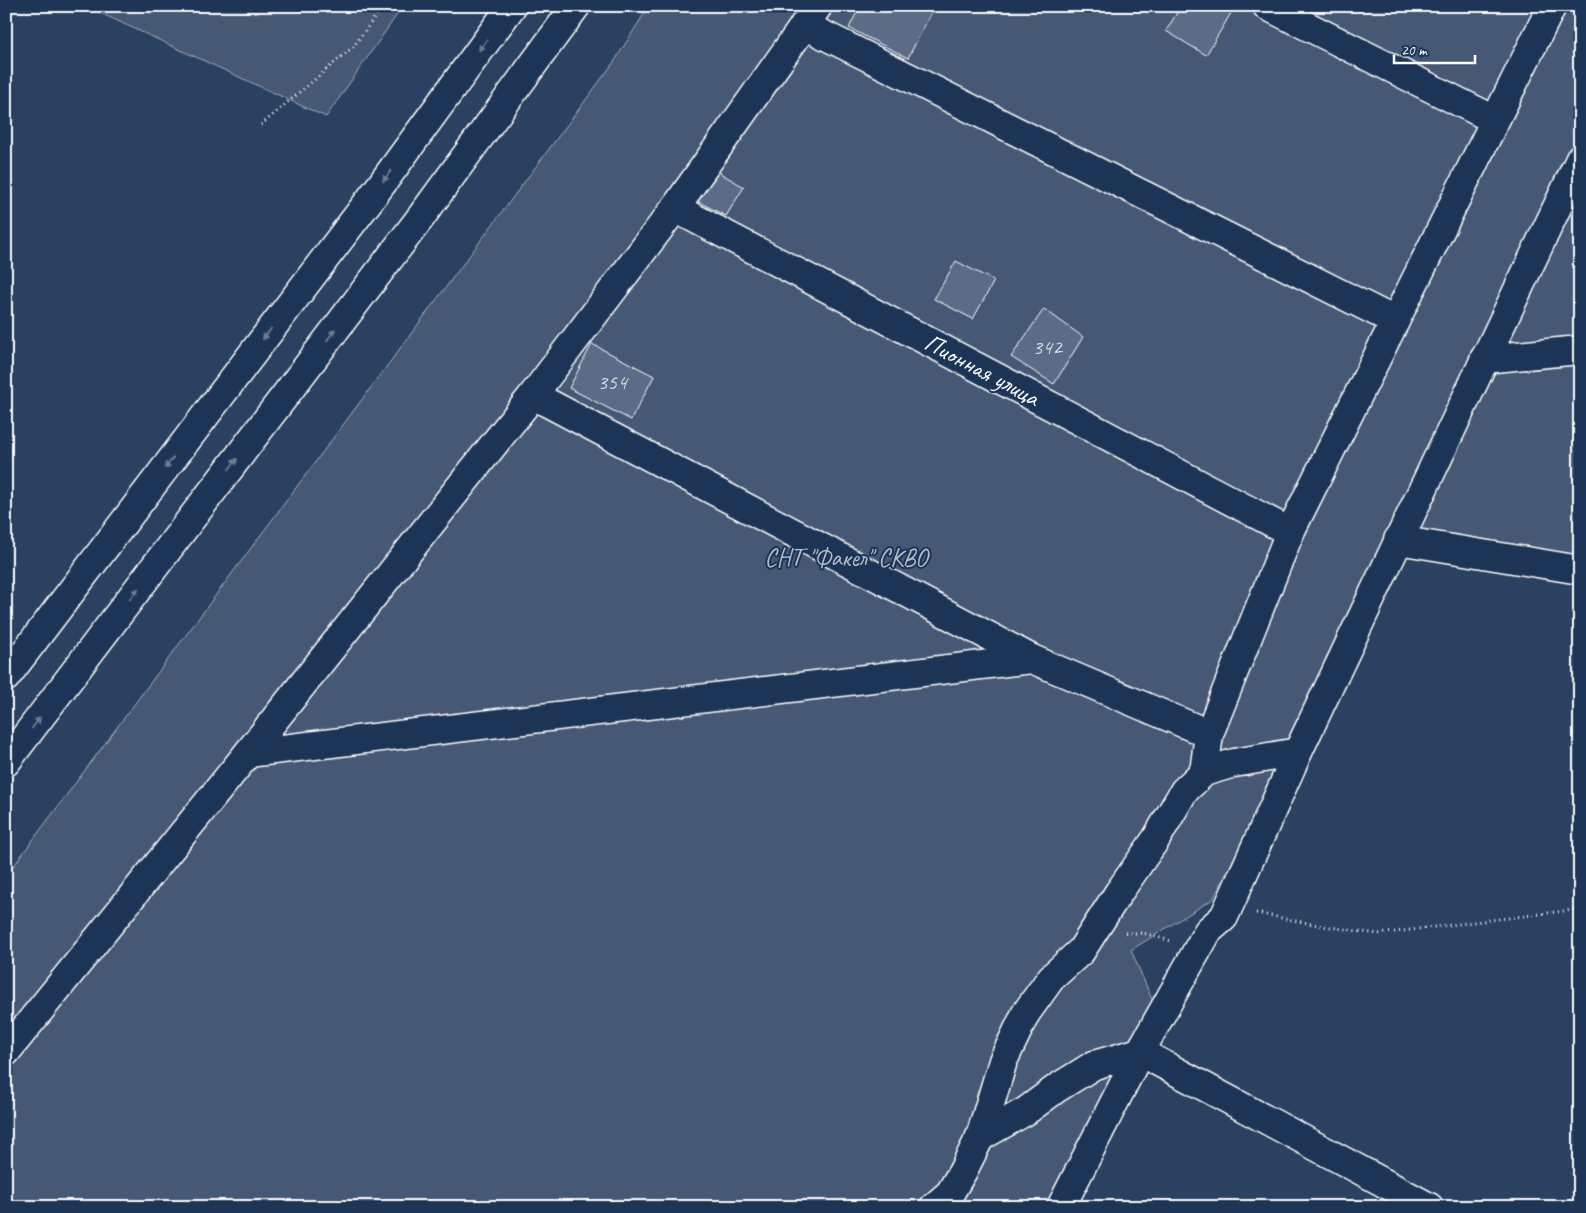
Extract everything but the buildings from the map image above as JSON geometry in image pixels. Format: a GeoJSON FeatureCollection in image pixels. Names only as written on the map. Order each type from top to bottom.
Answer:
{"type":"FeatureCollection","features":[{"type":"Feature","properties":{"kind":"main road"},"geometry":{"type":"LineString","coordinates":[[6,677],[381,185],[512,6]]}},
{"type":"Feature","properties":{"kind":"main road"},"geometry":{"type":"LineString","coordinates":[[6,762],[421,217],[576,6]]}},
{"type":"Feature","properties":{"kind":"main road"},"geometry":{"type":"LineString","coordinates":[[1267,6],[1495,120]]}},
{"type":"Feature","properties":{"kind":"main road"},"geometry":{"type":"LineString","coordinates":[[1204,772],[1209,734],[1290,532],[1552,6]]}},
{"type":"Feature","properties":{"kind":"main road"},"geometry":{"type":"LineString","coordinates":[[6,1052],[248,753],[533,395],[675,208],[811,16],[1395,321]]}},
{"type":"Feature","properties":{"kind":"main road"},"geometry":{"type":"LineString","coordinates":[[1061,1207],[1140,1052],[1208,931],[1224,917],[1298,752],[1580,159]]}},
{"type":"Feature","properties":{"kind":"main road","name":"Пионная улица"},"geometry":{"type":"LineString","coordinates":[[675,208],[1290,532]]}},
{"type":"Feature","properties":{"kind":"main road"},"geometry":{"type":"LineString","coordinates":[[1484,359],[1580,350]]}},
{"type":"Feature","properties":{"kind":"main road"},"geometry":{"type":"LineString","coordinates":[[533,395],[1032,659],[1209,734]]}},
{"type":"Feature","properties":{"kind":"main road"},"geometry":{"type":"LineString","coordinates":[[1398,540],[1580,570]]}},
{"type":"Feature","properties":{"kind":"main road"},"geometry":{"type":"LineString","coordinates":[[248,753],[1032,659]]}},
{"type":"Feature","properties":{"kind":"main road"},"geometry":{"type":"LineString","coordinates":[[934,1207],[950,1193],[980,1137],[1003,1061],[1026,1013],[1051,978],[1081,951],[1156,839],[1184,791],[1204,772],[1234,763],[1298,752]]}},
{"type":"Feature","properties":{"kind":"main road"},"geometry":{"type":"LineString","coordinates":[[980,1137],[1026,1111],[1056,1088],[1094,1065],[1140,1052],[1429,1207]]}},
{"type":"Feature","properties":{"kind":"path"},"geometry":{"type":"LineString","coordinates":[[260,125],[353,47],[383,6]]}},
{"type":"Feature","properties":{"kind":"path"},"geometry":{"type":"LineString","coordinates":[[1228,907],[1323,926],[1378,934],[1580,909]]}},
{"type":"Feature","properties":{"kind":"path"},"geometry":{"type":"LineString","coordinates":[[1094,932],[1142,933],[1198,949]]}},
{"type":"Feature","properties":{"kind":"green space"},"geometry":{"type":"Polygon","coordinates":[[[85,6],[403,6],[326,117],[85,6]]]}},
{"type":"Feature","properties":{"kind":"green space","name":"СНТ \"Факел\" СКВО"},"geometry":{"type":"Polygon","coordinates":[[[649,6],[1580,6],[1580,562],[1530,559],[1406,526],[1213,899],[1131,950],[1165,1030],[1073,1207],[6,1207],[6,876],[614,62],[649,6]]]}}]}
